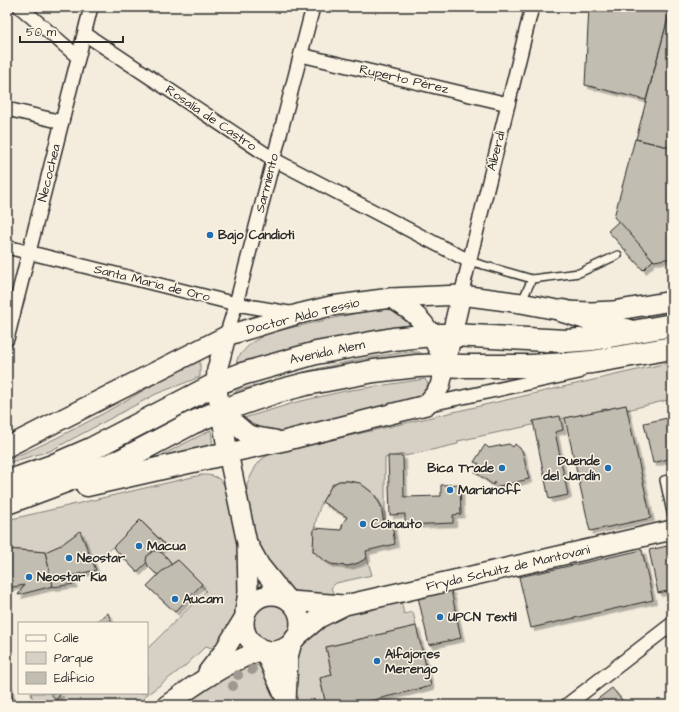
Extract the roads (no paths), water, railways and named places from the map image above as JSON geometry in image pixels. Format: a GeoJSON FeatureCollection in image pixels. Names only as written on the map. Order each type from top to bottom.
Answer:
{"type":"FeatureCollection","features":[{"type":"Feature","properties":{"kind":"highway"},"geometry":{"type":"LineString","coordinates":[[563,311],[634,332]]}},
{"type":"Feature","properties":{"kind":"highway","name":"Avenida Alem"},"geometry":{"type":"LineString","coordinates":[[7,482],[52,466],[92,449],[216,384],[242,374],[316,353],[393,339],[443,335],[566,341],[593,339],[672,325]]}},
{"type":"Feature","properties":{"kind":"highway","name":"Avenida Alem"},"geometry":{"type":"LineString","coordinates":[[14,501],[122,460],[192,423],[220,411],[279,391],[338,377],[374,371],[444,365],[530,366],[592,362],[672,348]]}},
{"type":"Feature","properties":{"kind":"highway"},"geometry":{"type":"LineString","coordinates":[[14,501],[228,453]]}},
{"type":"Feature","properties":{"kind":"street"},"geometry":{"type":"LineString","coordinates":[[20,7],[78,57]]}},
{"type":"Feature","properties":{"kind":"street","name":"Necochea"},"geometry":{"type":"LineString","coordinates":[[7,339],[30,253],[91,7]]}},
{"type":"Feature","properties":{"kind":"street","name":"Sarmiento"},"geometry":{"type":"LineString","coordinates":[[247,543],[220,411],[216,384],[217,370],[236,304],[313,7]]}},
{"type":"Feature","properties":{"kind":"street","name":"Alberdi"},"geometry":{"type":"LineString","coordinates":[[461,295],[532,7]]}},
{"type":"Feature","properties":{"kind":"street","name":"Rosalía de Castro"},"geometry":{"type":"LineString","coordinates":[[85,34],[273,160],[469,261]]}},
{"type":"Feature","properties":{"kind":"street","name":"Ruperto Pérez"},"geometry":{"type":"LineString","coordinates":[[300,55],[508,104]]}},
{"type":"Feature","properties":{"kind":"street"},"geometry":{"type":"LineString","coordinates":[[7,109],[62,122]]}},
{"type":"Feature","properties":{"kind":"street","name":"Santa Maria de Oro"},"geometry":{"type":"LineString","coordinates":[[7,247],[236,304],[298,314]]}},
{"type":"Feature","properties":{"kind":"street"},"geometry":{"type":"LineString","coordinates":[[426,405],[440,386],[444,365],[443,335],[461,295]]}},
{"type":"Feature","properties":{"kind":"street","name":"Doctor Aldo Tessio"},"geometry":{"type":"LineString","coordinates":[[7,447],[226,336],[298,314],[331,306],[391,298],[461,295],[521,303],[563,311],[591,312],[613,311],[672,301]]}},
{"type":"Feature","properties":{"kind":"street"},"geometry":{"type":"LineString","coordinates":[[391,298],[417,316],[427,326],[443,335]]}},
{"type":"Feature","properties":{"kind":"street"},"geometry":{"type":"LineString","coordinates":[[228,453],[284,441],[426,405],[593,368],[631,355]]}},
{"type":"Feature","properties":{"kind":"street"},"geometry":{"type":"LineString","coordinates":[[220,411],[248,434],[257,438],[284,441]]}},
{"type":"Feature","properties":{"kind":"street","name":"Fryda Schultz de Mantovani"},"geometry":{"type":"LineString","coordinates":[[294,640],[319,618],[345,605],[672,530]]}},
{"type":"Feature","properties":{"kind":"street"},"geometry":{"type":"LineString","coordinates":[[247,543],[260,566],[294,606],[300,618],[299,632],[294,640],[288,657],[287,703]]}},
{"type":"Feature","properties":{"kind":"street"},"geometry":{"type":"LineString","coordinates":[[247,543],[248,592],[244,616],[244,629],[251,642],[263,650],[287,703]]}},
{"type":"Feature","properties":{"kind":"street"},"geometry":{"type":"LineString","coordinates":[[202,679],[224,651],[251,603],[259,597],[274,594],[287,599]]}},
{"type":"Feature","properties":{"kind":"street","name":"Fryda Schultz de Mantovani"},"geometry":{"type":"LineString","coordinates":[[287,599],[345,605]]}},
{"type":"Feature","properties":{"kind":"street"},"geometry":{"type":"LineString","coordinates":[[567,705],[672,624]]}},
{"type":"Feature","properties":{"kind":"street"},"geometry":{"type":"LineString","coordinates":[[167,705],[202,679],[227,664],[263,650],[281,649],[294,640]]}},
{"type":"Feature","properties":{"kind":"lane"},"geometry":{"type":"LineString","coordinates":[[469,261],[532,279],[579,273],[618,255]]}},
{"type":"Feature","properties":{"kind":"lane"},"geometry":{"type":"LineString","coordinates":[[521,303],[532,279]]}},
{"type":"Feature","properties":{"kind":"lane"},"geometry":{"type":"LineString","coordinates":[[672,478],[664,480],[672,517]]}},
{"type":"Feature","properties":{"kind":"place","name":"Bajo Candioti"},"geometry":{"type":"Point","coordinates":[210,235]}},
{"type":"Feature","properties":{"kind":"place","name":"Bica Trade"},"geometry":{"type":"Point","coordinates":[502,468]}},
{"type":"Feature","properties":{"kind":"place","name":"Duende del Jardín"},"geometry":{"type":"Point","coordinates":[608,468]}},
{"type":"Feature","properties":{"kind":"place","name":"Marianoff"},"geometry":{"type":"Point","coordinates":[450,490]}},
{"type":"Feature","properties":{"kind":"place","name":"Coinauto"},"geometry":{"type":"Point","coordinates":[363,524]}},
{"type":"Feature","properties":{"kind":"place","name":"Macua"},"geometry":{"type":"Point","coordinates":[139,546]}},
{"type":"Feature","properties":{"kind":"place","name":"Neostar"},"geometry":{"type":"Point","coordinates":[69,558]}},
{"type":"Feature","properties":{"kind":"place","name":"Neostar Kia"},"geometry":{"type":"Point","coordinates":[29,577]}},
{"type":"Feature","properties":{"kind":"place","name":"Aucam"},"geometry":{"type":"Point","coordinates":[175,599]}},
{"type":"Feature","properties":{"kind":"place","name":"UPCN Textil"},"geometry":{"type":"Point","coordinates":[440,617]}},
{"type":"Feature","properties":{"kind":"place","name":"Alfajores Merengo"},"geometry":{"type":"Point","coordinates":[377,661]}}]}
